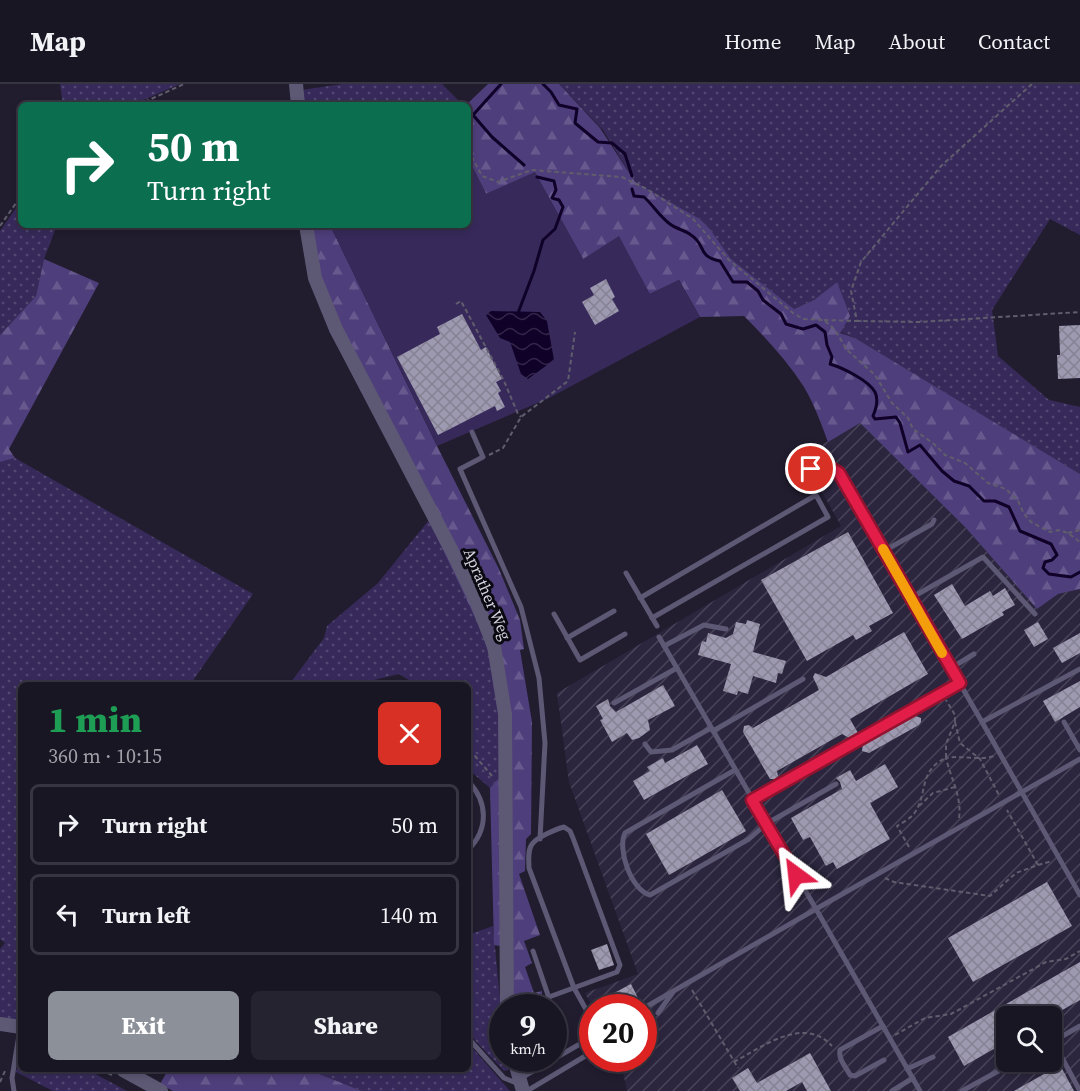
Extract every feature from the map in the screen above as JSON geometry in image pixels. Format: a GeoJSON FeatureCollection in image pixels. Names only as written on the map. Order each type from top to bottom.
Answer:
{"type":"FeatureCollection","features":[{"type":"Feature","properties":{"kind":"street"},"geometry":{"type":"LineString","coordinates":[[296,84],[298,102]]}},
{"type":"Feature","properties":{"kind":"street","name":"Aprather Weg"},"geometry":{"type":"LineString","coordinates":[[307,228],[315,278],[336,329],[454,555],[494,646],[505,714],[507,994]]}},
{"type":"Feature","properties":{"kind":"street"},"geometry":{"type":"LineString","coordinates":[[0,1024],[18,1027]]}},
{"type":"Feature","properties":{"kind":"street"},"geometry":{"type":"LineString","coordinates":[[127,1072],[162,1091]]}},
{"type":"Feature","properties":{"kind":"lane"},"geometry":{"type":"LineString","coordinates":[[472,432],[483,457],[460,470],[521,607],[539,678],[545,743],[540,839]]}},
{"type":"Feature","properties":{"kind":"lane"},"geometry":{"type":"LineString","coordinates":[[811,469],[826,465],[839,473],[1080,895]]}},
{"type":"Feature","properties":{"kind":"lane"},"geometry":{"type":"LineString","coordinates":[[640,598],[816,495],[828,517],[652,618]]}},
{"type":"Feature","properties":{"kind":"lane"},"geometry":{"type":"LineString","coordinates":[[884,551],[932,524],[934,520]]}},
{"type":"Feature","properties":{"kind":"lane"},"geometry":{"type":"LineString","coordinates":[[911,598],[983,557],[1035,614]]}},
{"type":"Feature","properties":{"kind":"lane"},"geometry":{"type":"LineString","coordinates":[[626,573],[657,626]]}},
{"type":"Feature","properties":{"kind":"lane"},"geometry":{"type":"LineString","coordinates":[[567,638],[614,611]]}},
{"type":"Feature","properties":{"kind":"lane"},"geometry":{"type":"LineString","coordinates":[[554,615],[580,660],[625,634]]}},
{"type":"Feature","properties":{"kind":"lane"},"geometry":{"type":"LineString","coordinates":[[664,646],[705,625],[726,629]]}},
{"type":"Feature","properties":{"kind":"lane"},"geometry":{"type":"LineString","coordinates":[[659,637],[920,1091]]}},
{"type":"Feature","properties":{"kind":"lane"},"geometry":{"type":"LineString","coordinates":[[951,668],[974,654]]}},
{"type":"Feature","properties":{"kind":"lane"},"geometry":{"type":"LineString","coordinates":[[614,703],[677,668]]}},
{"type":"Feature","properties":{"kind":"lane"},"geometry":{"type":"LineString","coordinates":[[982,722],[1080,669]]}},
{"type":"Feature","properties":{"kind":"lane"},"geometry":{"type":"LineString","coordinates":[[645,744],[651,752],[672,750],[803,679]]}},
{"type":"Feature","properties":{"kind":"lane"},"geometry":{"type":"LineString","coordinates":[[752,800],[960,683]]}},
{"type":"Feature","properties":{"kind":"lane"},"geometry":{"type":"LineString","coordinates":[[1064,722],[1080,750]]}},
{"type":"Feature","properties":{"kind":"lane"},"geometry":{"type":"LineString","coordinates":[[657,1000],[1080,759]]}},
{"type":"Feature","properties":{"kind":"lane"},"geometry":{"type":"LineString","coordinates":[[735,770],[626,833],[622,839],[622,847],[635,885],[643,893],[650,895],[749,839],[766,824],[836,784]]}},
{"type":"Feature","properties":{"kind":"lane"},"geometry":{"type":"LineString","coordinates":[[471,785],[481,797],[483,811],[481,834],[471,846]]}},
{"type":"Feature","properties":{"kind":"lane"},"geometry":{"type":"LineString","coordinates":[[559,994],[574,988],[617,972],[620,965],[570,831],[564,827],[533,842],[529,868],[574,988],[579,997]]}},
{"type":"Feature","properties":{"kind":"lane"},"geometry":{"type":"LineString","coordinates":[[533,951],[548,994]]}},
{"type":"Feature","properties":{"kind":"lane"},"geometry":{"type":"LineString","coordinates":[[658,1013],[674,990]]}},
{"type":"Feature","properties":{"kind":"lane"},"geometry":{"type":"LineString","coordinates":[[883,1026],[840,1050],[839,1057],[850,1075],[855,1076],[884,1060]]}},
{"type":"Feature","properties":{"kind":"lane"},"geometry":{"type":"LineString","coordinates":[[1062,1036],[1080,1026]]}},
{"type":"Feature","properties":{"kind":"lane"},"geometry":{"type":"LineString","coordinates":[[14,1091],[12,1078],[18,1040]]}},
{"type":"Feature","properties":{"kind":"lane"},"geometry":{"type":"LineString","coordinates":[[471,1041],[504,1078],[522,1086],[579,1058]]}},
{"type":"Feature","properties":{"kind":"lane"},"geometry":{"type":"LineString","coordinates":[[522,1086],[579,1046]]}},
{"type":"Feature","properties":{"kind":"lane"},"geometry":{"type":"LineString","coordinates":[[908,1069],[933,1057]]}},
{"type":"Feature","properties":{"kind":"lane"},"geometry":{"type":"LineString","coordinates":[[1062,1060],[1080,1091]]}},
{"type":"Feature","properties":{"kind":"lane"},"geometry":{"type":"LineString","coordinates":[[963,1091],[997,1072]]}},
{"type":"Feature","properties":{"kind":"lane"},"geometry":{"type":"LineString","coordinates":[[892,1091],[913,1078]]}},
{"type":"Feature","properties":{"kind":"path"},"geometry":{"type":"LineString","coordinates":[[145,102],[184,84]]}},
{"type":"Feature","properties":{"kind":"path"},"geometry":{"type":"LineString","coordinates":[[857,321],[850,291],[861,262],[941,166],[1032,84]]}},
{"type":"Feature","properties":{"kind":"path"},"geometry":{"type":"LineString","coordinates":[[471,156],[482,176],[498,182],[532,170],[622,177],[639,185],[693,219],[729,260],[803,319],[920,321],[1080,312]]}},
{"type":"Feature","properties":{"kind":"path"},"geometry":{"type":"LineString","coordinates":[[0,226],[18,200]]}},
{"type":"Feature","properties":{"kind":"path"},"geometry":{"type":"LineString","coordinates":[[456,304],[460,301],[521,417]]}},
{"type":"Feature","properties":{"kind":"path"},"geometry":{"type":"LineString","coordinates":[[824,320],[835,330],[847,350],[875,375],[892,403],[908,418],[913,429],[945,455],[965,463],[988,483],[1006,489],[1018,501],[1031,522],[1050,532],[1059,530],[1068,533],[1080,542]]}},
{"type":"Feature","properties":{"kind":"path"},"geometry":{"type":"LineString","coordinates":[[483,457],[503,448],[521,417],[568,381],[574,332]]}},
{"type":"Feature","properties":{"kind":"path"},"geometry":{"type":"LineString","coordinates":[[1068,533],[1080,530]]}},
{"type":"Feature","properties":{"kind":"path"},"geometry":{"type":"LineString","coordinates":[[942,693],[955,715],[960,743],[980,759],[1038,865]]}},
{"type":"Feature","properties":{"kind":"path"},"geometry":{"type":"LineString","coordinates":[[955,722],[946,744],[946,758],[960,807],[958,829]]}},
{"type":"Feature","properties":{"kind":"path"},"geometry":{"type":"LineString","coordinates":[[918,807],[927,775],[936,762],[954,757],[980,759],[999,753]]}},
{"type":"Feature","properties":{"kind":"path"},"geometry":{"type":"LineString","coordinates":[[471,754],[495,780]]}},
{"type":"Feature","properties":{"kind":"path"},"geometry":{"type":"LineString","coordinates":[[913,854],[897,826],[912,816],[933,793],[955,787]]}},
{"type":"Feature","properties":{"kind":"path"},"geometry":{"type":"LineString","coordinates":[[878,874],[894,882],[990,896],[1016,873],[1060,859]]}},
{"type":"Feature","properties":{"kind":"path"},"geometry":{"type":"LineString","coordinates":[[890,1038],[925,1018],[951,1014],[1046,962],[1066,959],[1080,951]]}},
{"type":"Feature","properties":{"kind":"path"},"geometry":{"type":"LineString","coordinates":[[688,982],[738,1068]]}},
{"type":"Feature","properties":{"kind":"path"},"geometry":{"type":"LineString","coordinates":[[734,1062],[782,1036],[793,1034],[818,1036],[829,1042],[839,1053]]}},
{"type":"Feature","properties":{"kind":"shaded area"},"geometry":{"type":"Polygon","coordinates":[[[60,84],[180,84],[139,102],[63,102],[60,84]]]}},
{"type":"Feature","properties":{"kind":"shaded area"},"geometry":{"type":"Polygon","coordinates":[[[342,84],[442,84],[460,102],[304,102],[302,90],[342,84]]]}},
{"type":"Feature","properties":{"kind":"shaded area"},"geometry":{"type":"Polygon","coordinates":[[[559,84],[1080,84],[1080,235],[1050,219],[992,310],[998,356],[1049,400],[1080,407],[1080,474],[855,338],[840,332],[837,282],[814,300],[794,309],[731,259],[700,219],[635,182],[603,130],[559,84]]]}},
{"type":"Feature","properties":{"kind":"shaded area"},"geometry":{"type":"Polygon","coordinates":[[[471,164],[486,194],[535,172],[583,259],[619,236],[650,294],[679,280],[700,317],[549,398],[437,446],[331,228],[471,228],[471,164]]]}},
{"type":"Feature","properties":{"kind":"shaded area"},"geometry":{"type":"Polygon","coordinates":[[[18,205],[18,228],[56,228],[44,259],[36,296],[0,335],[0,231],[18,205]]]}},
{"type":"Feature","properties":{"kind":"shaded area"},"geometry":{"type":"Polygon","coordinates":[[[860,423],[965,527],[1037,609],[1058,594],[1080,589],[1080,1091],[627,1091],[623,1072],[657,1072],[657,994],[585,993],[638,974],[569,782],[557,693],[841,526],[802,456],[860,423]]]}},
{"type":"Feature","properties":{"kind":"shaded area"},"geometry":{"type":"Polygon","coordinates":[[[15,458],[253,594],[194,682],[18,682],[18,1022],[0,1019],[0,949],[5,943],[0,939],[0,462],[15,458]]]}},
{"type":"Feature","properties":{"kind":"shaded area"},"geometry":{"type":"Polygon","coordinates":[[[429,520],[471,605],[491,658],[498,701],[501,777],[490,788],[471,772],[471,682],[412,682],[399,674],[371,682],[291,682],[324,638],[327,626],[378,583],[429,520]]]}},
{"type":"Feature","properties":{"kind":"shaded area"},"geometry":{"type":"Polygon","coordinates":[[[493,926],[500,994],[489,994],[489,1055],[471,1036],[471,934],[493,926]]]}},
{"type":"Feature","properties":{"kind":"shaded area"},"geometry":{"type":"Polygon","coordinates":[[[471,1046],[489,1067],[489,1072],[493,1072],[510,1091],[362,1091],[314,1072],[471,1072],[471,1046]]]}},
{"type":"Feature","properties":{"kind":"shaded area"},"geometry":{"type":"Polygon","coordinates":[[[18,1064],[18,1072],[92,1072],[127,1091],[53,1091],[16,1072],[18,1064]]]}},
{"type":"Feature","properties":{"kind":"green space"},"geometry":{"type":"Polygon","coordinates":[[[488,84],[559,84],[600,128],[635,182],[700,219],[731,259],[794,309],[814,300],[837,282],[850,316],[840,333],[855,338],[1080,474],[1080,589],[1058,594],[1037,609],[965,527],[860,423],[828,442],[804,387],[776,350],[744,316],[700,317],[679,280],[650,294],[583,259],[535,173],[486,194],[471,164],[471,102],[469,102],[488,84]]]}},
{"type":"Feature","properties":{"kind":"green space"},"geometry":{"type":"Polygon","coordinates":[[[302,228],[331,228],[499,569],[520,620],[524,649],[520,650],[532,722],[531,834],[526,839],[525,871],[519,874],[540,935],[524,941],[532,963],[525,967],[534,993],[542,991],[542,994],[514,994],[512,948],[494,945],[490,788],[501,776],[500,723],[491,659],[479,626],[429,520],[378,418],[330,333],[306,266],[302,228]]]}},
{"type":"Feature","properties":{"kind":"green space"},"geometry":{"type":"Polygon","coordinates":[[[44,259],[99,283],[9,449],[15,458],[0,462],[0,335],[36,296],[44,259]]]}},
{"type":"Feature","properties":{"kind":"green space"},"geometry":{"type":"Polygon","coordinates":[[[167,1072],[314,1072],[362,1091],[173,1091],[160,1084],[167,1072]]]}},
{"type":"Feature","properties":{"kind":"water"},"geometry":{"type":"Polygon","coordinates":[[[491,311],[540,312],[547,321],[554,360],[528,379],[521,374],[510,342],[500,338],[486,315],[491,311]]]}},
{"type":"Feature","properties":{"kind":"building"},"geometry":{"type":"Polygon","coordinates":[[[606,279],[615,297],[612,299],[619,311],[595,325],[582,302],[594,295],[590,288],[606,279]]]}},
{"type":"Feature","properties":{"kind":"building"},"geometry":{"type":"Polygon","coordinates":[[[462,314],[481,350],[486,347],[502,379],[496,382],[501,391],[498,393],[505,407],[497,411],[495,406],[438,435],[397,357],[440,334],[437,327],[462,314]]]}},
{"type":"Feature","properties":{"kind":"building"},"geometry":{"type":"Polygon","coordinates":[[[1080,325],[1080,378],[1058,379],[1059,326],[1080,325]]]}},
{"type":"Feature","properties":{"kind":"building"},"geometry":{"type":"Polygon","coordinates":[[[848,532],[893,613],[869,626],[872,631],[856,640],[853,635],[807,661],[761,580],[848,532]]]}},
{"type":"Feature","properties":{"kind":"building"},"geometry":{"type":"Polygon","coordinates":[[[952,584],[965,606],[990,591],[993,596],[1005,588],[1015,605],[1002,612],[1004,615],[962,639],[934,595],[952,584]]]}},
{"type":"Feature","properties":{"kind":"building"},"geometry":{"type":"Polygon","coordinates":[[[747,620],[760,624],[753,652],[786,661],[782,674],[778,673],[776,683],[753,676],[748,694],[738,691],[737,695],[723,691],[731,664],[698,655],[702,641],[706,642],[708,633],[726,638],[733,634],[736,622],[746,624],[747,620]]]}},
{"type":"Feature","properties":{"kind":"building"},"geometry":{"type":"Polygon","coordinates":[[[1038,622],[1048,639],[1034,647],[1024,630],[1038,622]]]}},
{"type":"Feature","properties":{"kind":"building"},"geometry":{"type":"Polygon","coordinates":[[[904,632],[928,674],[850,719],[858,733],[849,738],[842,734],[777,771],[778,776],[770,779],[743,732],[744,726],[749,725],[753,728],[819,690],[813,677],[815,673],[826,677],[904,632]]]}},
{"type":"Feature","properties":{"kind":"building"},"geometry":{"type":"Polygon","coordinates":[[[1080,633],[1080,653],[1062,663],[1053,648],[1080,633]]]}},
{"type":"Feature","properties":{"kind":"building"},"geometry":{"type":"Polygon","coordinates":[[[1080,681],[1080,707],[1055,722],[1043,701],[1080,681]]]}},
{"type":"Feature","properties":{"kind":"building"},"geometry":{"type":"Polygon","coordinates":[[[663,685],[675,706],[648,720],[650,730],[639,738],[632,740],[627,733],[612,742],[600,720],[603,719],[596,706],[608,699],[610,706],[616,712],[663,685]]]}},
{"type":"Feature","properties":{"kind":"building"},"geometry":{"type":"Polygon","coordinates":[[[913,715],[921,718],[919,725],[869,753],[862,751],[863,743],[913,715]]]}},
{"type":"Feature","properties":{"kind":"building"},"geometry":{"type":"Polygon","coordinates":[[[697,745],[708,764],[644,800],[633,781],[650,771],[647,767],[663,758],[665,763],[697,745]]]}},
{"type":"Feature","properties":{"kind":"building"},"geometry":{"type":"Polygon","coordinates":[[[885,764],[898,787],[870,803],[890,839],[837,869],[833,862],[826,866],[810,837],[803,840],[791,818],[842,789],[836,778],[850,770],[856,781],[885,764]]]}},
{"type":"Feature","properties":{"kind":"building"},"geometry":{"type":"Polygon","coordinates":[[[722,790],[746,831],[669,875],[646,834],[722,790]]]}},
{"type":"Feature","properties":{"kind":"building"},"geometry":{"type":"Polygon","coordinates":[[[1047,882],[1072,926],[973,982],[948,938],[1047,882]]]}},
{"type":"Feature","properties":{"kind":"building"},"geometry":{"type":"Polygon","coordinates":[[[607,944],[614,965],[599,970],[591,950],[607,944]]]}},
{"type":"Feature","properties":{"kind":"building"},"geometry":{"type":"Polygon","coordinates":[[[1080,962],[1080,1000],[1062,1010],[1062,1006],[1003,1006],[1080,962]]]}},
{"type":"Feature","properties":{"kind":"building"},"geometry":{"type":"Polygon","coordinates":[[[631,984],[636,994],[615,994],[631,984]]]}},
{"type":"Feature","properties":{"kind":"building"},"geometry":{"type":"Polygon","coordinates":[[[996,1010],[996,1048],[964,1066],[948,1037],[996,1010]]]}},
{"type":"Feature","properties":{"kind":"building"},"geometry":{"type":"Polygon","coordinates":[[[810,1053],[831,1091],[807,1091],[802,1082],[786,1091],[740,1091],[732,1078],[748,1068],[757,1083],[810,1053]]]}},
{"type":"Feature","properties":{"kind":"building"},"geometry":{"type":"Polygon","coordinates":[[[1062,1069],[1074,1091],[1014,1091],[1048,1072],[1062,1072],[1062,1069]]]}},
{"type":"Feature","properties":{"kind":"waterway"},"geometry":{"type":"LineString","coordinates":[[501,84],[473,115],[492,137],[524,165]]}},
{"type":"Feature","properties":{"kind":"waterway"},"geometry":{"type":"LineString","coordinates":[[543,84],[559,105],[577,109],[575,123],[598,142],[612,143],[625,154],[632,176]]}},
{"type":"Feature","properties":{"kind":"waterway"},"geometry":{"type":"LineString","coordinates":[[518,313],[543,240],[555,229],[563,207],[559,200],[552,198],[556,190],[554,181],[537,177]]}},
{"type":"Feature","properties":{"kind":"waterway"},"geometry":{"type":"LineString","coordinates":[[632,189],[634,196],[644,197],[666,221],[689,233],[696,239],[704,253],[720,261],[733,282],[747,282],[758,291],[763,300],[781,314],[786,324],[803,329],[816,325],[825,332],[832,357],[830,364],[861,379],[875,392],[877,401],[873,416],[875,419],[896,417],[900,423],[908,452],[920,445],[942,471],[954,481],[969,486],[984,501],[995,501],[1009,507],[1020,531],[1051,544],[1057,555],[1045,562],[1043,568],[1049,574],[1071,577],[1080,572]]}},
{"type":"Feature","properties":{"kind":"slow traffic"},"geometry":{"type":"LineString","coordinates":[[883,549],[942,653]]}},
{"type":"Feature","properties":{"kind":"route"},"geometry":{"type":"LineString","coordinates":[[796,875],[752,800],[960,683],[839,473],[826,465],[811,469]]}}]}
